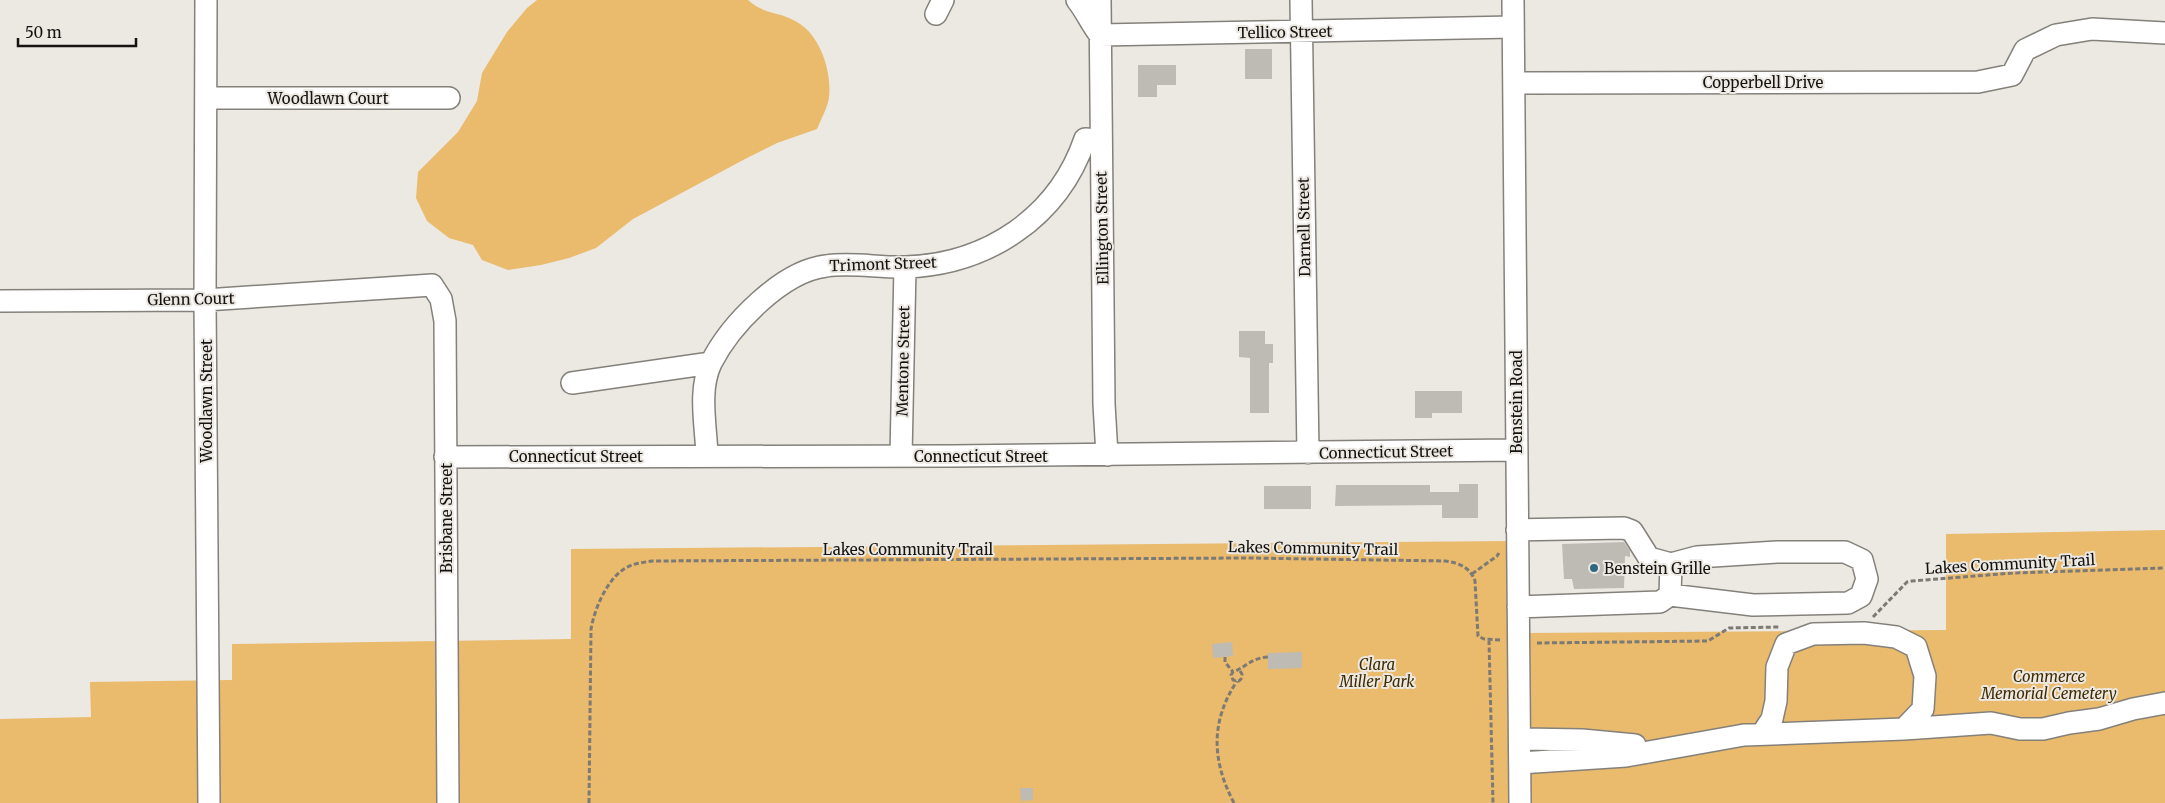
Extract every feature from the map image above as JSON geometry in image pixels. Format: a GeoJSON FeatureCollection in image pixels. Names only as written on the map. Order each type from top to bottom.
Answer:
{"type":"FeatureCollection","features":[{"type":"Feature","properties":{"kind":"street","name":"Woodlawn Street"},"geometry":{"type":"LineString","coordinates":[[206,0],[205,300],[209,803]]}},
{"type":"Feature","properties":{"kind":"street"},"geometry":{"type":"LineString","coordinates":[[1077,0],[1100,35]]}},
{"type":"Feature","properties":{"kind":"street","name":"Ellington Street"},"geometry":{"type":"LineString","coordinates":[[1100,0],[1104,404],[1107,455]]}},
{"type":"Feature","properties":{"kind":"street","name":"Darnell Street"},"geometry":{"type":"LineString","coordinates":[[1301,0],[1308,453]]}},
{"type":"Feature","properties":{"kind":"street","name":"Benstein Road"},"geometry":{"type":"LineString","coordinates":[[1513,0],[1520,803]]}},
{"type":"Feature","properties":{"kind":"street","name":"Tellico Street"},"geometry":{"type":"LineString","coordinates":[[1100,35],[1513,27]]}},
{"type":"Feature","properties":{"kind":"street","name":"Copperbell Drive"},"geometry":{"type":"LineString","coordinates":[[1514,83],[1978,82],[2012,76],[2025,50],[2056,35],[2092,29],[2163,31]]}},
{"type":"Feature","properties":{"kind":"street","name":"Woodlawn Court"},"geometry":{"type":"LineString","coordinates":[[207,98],[449,98]]}},
{"type":"Feature","properties":{"kind":"street","name":"Trimont Street"},"geometry":{"type":"LineString","coordinates":[[707,455],[704,397],[706,374],[719,348],[739,321],[770,294],[798,275],[825,266],[906,267],[942,263],[990,248],[1022,229],[1053,199],[1079,156],[1085,139],[1100,140]]}},
{"type":"Feature","properties":{"kind":"street","name":"Mentone Street"},"geometry":{"type":"LineString","coordinates":[[901,456],[906,267]]}},
{"type":"Feature","properties":{"kind":"street","name":"Brisbane Street"},"geometry":{"type":"LineString","coordinates":[[383,289],[432,285],[441,299],[445,321],[448,803]]}},
{"type":"Feature","properties":{"kind":"street","name":"Glenn Court"},"geometry":{"type":"LineString","coordinates":[[0,301],[205,300],[383,289]]}},
{"type":"Feature","properties":{"kind":"street"},"geometry":{"type":"LineString","coordinates":[[572,383],[711,363]]}},
{"type":"Feature","properties":{"kind":"street","name":"Connecticut Street"},"geometry":{"type":"LineString","coordinates":[[445,457],[1107,455],[1516,450]]}},
{"type":"Feature","properties":{"kind":"street"},"geometry":{"type":"LineString","coordinates":[[1517,530],[1624,528],[1632,531],[1649,558],[1671,564],[1697,557],[1778,552],[1845,552],[1862,560],[1867,579],[1861,596],[1848,604],[1753,605],[1670,595],[1660,602],[1518,607]]}},
{"type":"Feature","properties":{"kind":"street"},"geometry":{"type":"LineString","coordinates":[[1670,595],[1671,564]]}},
{"type":"Feature","properties":{"kind":"street"},"geometry":{"type":"LineString","coordinates":[[1762,734],[1772,720],[1776,701],[1777,667],[1786,644],[1813,634],[1864,632],[1896,637],[1916,647],[1925,676],[1923,709],[1904,729]]}},
{"type":"Feature","properties":{"kind":"street"},"geometry":{"type":"LineString","coordinates":[[1520,763],[1626,756],[1762,734],[1812,731],[1874,731],[1991,723],[2020,729],[2042,729],[2099,719],[2165,703]]}},
{"type":"Feature","properties":{"kind":"street"},"geometry":{"type":"LineString","coordinates":[[1520,739],[1582,740],[1635,744],[1660,749]]}},
{"type":"Feature","properties":{"kind":"path"},"geometry":{"type":"LineString","coordinates":[[1501,548],[1497,556],[1472,574],[1475,581],[1478,636],[1480,638],[1530,644],[1708,641],[1729,628],[1786,627]]}},
{"type":"Feature","properties":{"kind":"path","name":"Lakes Community Trail"},"geometry":{"type":"LineString","coordinates":[[589,803],[591,629],[593,616],[603,593],[612,580],[631,565],[652,561],[1248,558],[1445,561],[1457,562],[1472,574]]}},
{"type":"Feature","properties":{"kind":"path","name":"Lakes Community Trail"},"geometry":{"type":"LineString","coordinates":[[1870,620],[1907,582],[1912,581],[2013,573],[2165,568]]}},
{"type":"Feature","properties":{"kind":"path"},"geometry":{"type":"LineString","coordinates":[[1489,640],[1493,803]]}},
{"type":"Feature","properties":{"kind":"path"},"geometry":{"type":"LineString","coordinates":[[1225,657],[1225,662],[1233,672]]}},
{"type":"Feature","properties":{"kind":"path"},"geometry":{"type":"LineString","coordinates":[[1233,672],[1240,671],[1250,661],[1268,657]]}},
{"type":"Feature","properties":{"kind":"path"},"geometry":{"type":"LineString","coordinates":[[1234,803],[1218,765],[1217,728],[1225,698],[1242,677],[1240,671]]}},
{"type":"Feature","properties":{"kind":"path"},"geometry":{"type":"LineString","coordinates":[[1233,672],[1231,677],[1237,681]]}},
{"type":"Feature","properties":{"kind":"green space"},"geometry":{"type":"Polygon","coordinates":[[[537,0],[748,0],[761,9],[797,22],[812,36],[823,55],[829,76],[829,97],[826,109],[817,129],[777,143],[633,219],[596,248],[569,258],[541,265],[508,270],[482,260],[473,245],[449,238],[427,221],[416,198],[418,172],[458,132],[477,101],[482,73],[507,32],[527,8],[537,0]]]}},
{"type":"Feature","properties":{"kind":"green space","name":"Commerce Memorial Cemetery"},"geometry":{"type":"Polygon","coordinates":[[[2165,530],[2165,803],[1523,803],[1522,633],[1946,630],[1946,534],[2165,530]]]}},
{"type":"Feature","properties":{"kind":"green space","name":"Clara Miller Park"},"geometry":{"type":"Polygon","coordinates":[[[1514,541],[1519,803],[0,803],[0,719],[91,717],[90,682],[232,680],[232,644],[571,639],[571,549],[1514,541]]]}},
{"type":"Feature","properties":{"kind":"building"},"geometry":{"type":"Polygon","coordinates":[[[1245,49],[1272,49],[1272,79],[1245,79],[1245,49]]]}},
{"type":"Feature","properties":{"kind":"building"},"geometry":{"type":"Polygon","coordinates":[[[1138,65],[1176,65],[1176,85],[1157,85],[1157,97],[1138,97],[1138,65]]]}},
{"type":"Feature","properties":{"kind":"building"},"geometry":{"type":"Polygon","coordinates":[[[1239,331],[1265,331],[1265,344],[1273,344],[1273,363],[1269,363],[1269,413],[1250,413],[1250,358],[1239,357],[1239,331]]]}},
{"type":"Feature","properties":{"kind":"building"},"geometry":{"type":"Polygon","coordinates":[[[1415,391],[1462,391],[1462,413],[1432,413],[1432,418],[1415,418],[1415,391]]]}},
{"type":"Feature","properties":{"kind":"building"},"geometry":{"type":"Polygon","coordinates":[[[1459,484],[1478,484],[1478,518],[1442,518],[1442,505],[1335,506],[1336,485],[1430,485],[1430,492],[1459,492],[1459,484]]]}},
{"type":"Feature","properties":{"kind":"building"},"geometry":{"type":"Polygon","coordinates":[[[1264,486],[1311,486],[1311,509],[1264,509],[1264,486]]]}},
{"type":"Feature","properties":{"kind":"building","name":"Benstein Grille"},"geometry":{"type":"Polygon","coordinates":[[[1624,542],[1630,551],[1630,557],[1625,556],[1624,588],[1574,589],[1572,579],[1564,579],[1562,544],[1624,542]]]}},
{"type":"Feature","properties":{"kind":"building"},"geometry":{"type":"Polygon","coordinates":[[[1232,642],[1233,656],[1213,658],[1212,644],[1232,642]]]}},
{"type":"Feature","properties":{"kind":"building"},"geometry":{"type":"Polygon","coordinates":[[[1302,652],[1302,668],[1268,669],[1268,653],[1302,652]]]}},
{"type":"Feature","properties":{"kind":"building"},"geometry":{"type":"Polygon","coordinates":[[[1020,788],[1033,788],[1033,800],[1021,801],[1020,788]]]}},
{"type":"Feature","properties":{"kind":"place","name":"Benstein Grille"},"geometry":{"type":"Point","coordinates":[1594,568]}}]}
